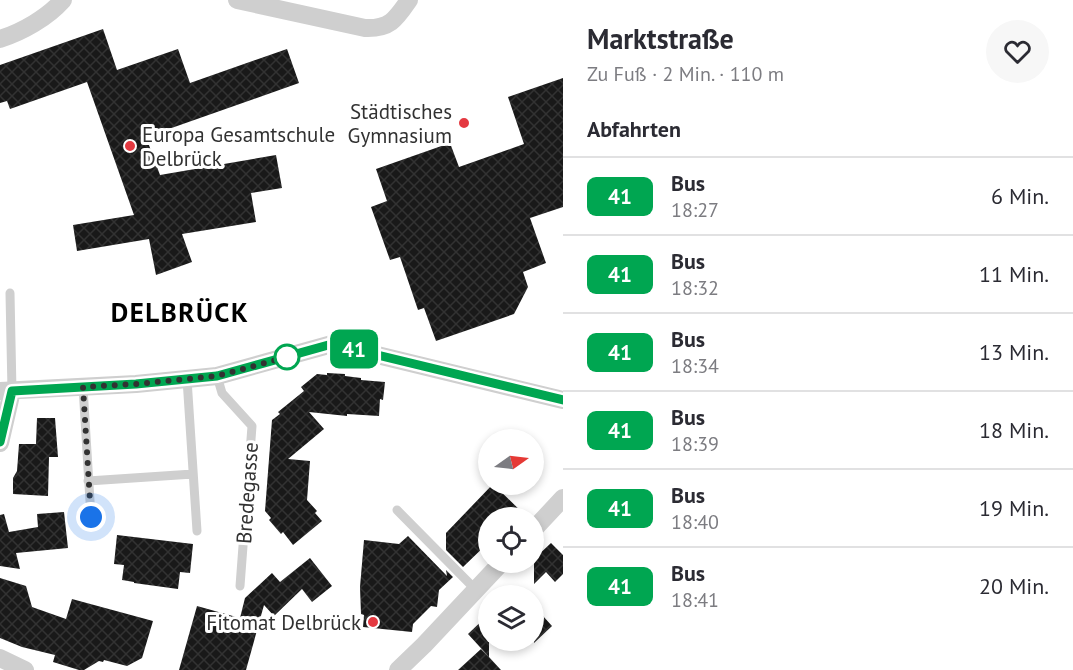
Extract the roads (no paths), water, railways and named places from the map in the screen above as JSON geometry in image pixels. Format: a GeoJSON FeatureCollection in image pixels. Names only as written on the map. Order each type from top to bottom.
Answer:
{"type":"FeatureCollection","features":[{"type":"Feature","properties":{"kind":"street"},"geometry":{"type":"LineString","coordinates":[[0,39],[14,34],[54,10],[63,0]]}},
{"type":"Feature","properties":{"kind":"street"},"geometry":{"type":"LineString","coordinates":[[249,1],[365,28],[377,28],[390,24],[409,0]]}},
{"type":"Feature","properties":{"kind":"street"},"geometry":{"type":"LineString","coordinates":[[0,442],[6,391],[217,376],[332,344],[563,400]]}},
{"type":"Feature","properties":{"kind":"street"},"geometry":{"type":"LineString","coordinates":[[544,518],[563,498]]}},
{"type":"Feature","properties":{"kind":"street"},"geometry":{"type":"LineString","coordinates":[[398,670],[492,573]]}},
{"type":"Feature","properties":{"kind":"street"},"geometry":{"type":"LineString","coordinates":[[0,658],[25,670]]}},
{"type":"Feature","properties":{"kind":"lane"},"geometry":{"type":"LineString","coordinates":[[6,391],[10,293]]}},
{"type":"Feature","properties":{"kind":"lane","name":"Bredegasse"},"geometry":{"type":"LineString","coordinates":[[217,376],[222,393],[252,426],[240,586]]}},
{"type":"Feature","properties":{"kind":"lane"},"geometry":{"type":"LineString","coordinates":[[188,379],[197,531]]}},
{"type":"Feature","properties":{"kind":"lane"},"geometry":{"type":"LineString","coordinates":[[83,387],[91,517]]}},
{"type":"Feature","properties":{"kind":"lane"},"geometry":{"type":"LineString","coordinates":[[88,481],[193,474]]}},
{"type":"Feature","properties":{"kind":"lane"},"geometry":{"type":"LineString","coordinates":[[397,510],[476,590]]}},
{"type":"Feature","properties":{"kind":"place","name":"Städtisches Gymnasium"},"geometry":{"type":"Point","coordinates":[464,123]}},
{"type":"Feature","properties":{"kind":"place","name":"Europa Gesamtschule Delbrück"},"geometry":{"type":"Point","coordinates":[130,146]}},
{"type":"Feature","properties":{"kind":"place","name":"Fitomat Delbrück"},"geometry":{"type":"Point","coordinates":[373,622]}},
{"type":"Feature","properties":{"kind":"district","name":"DELBRÜCK"},"geometry":{"type":"Point","coordinates":[180,312]}}]}
